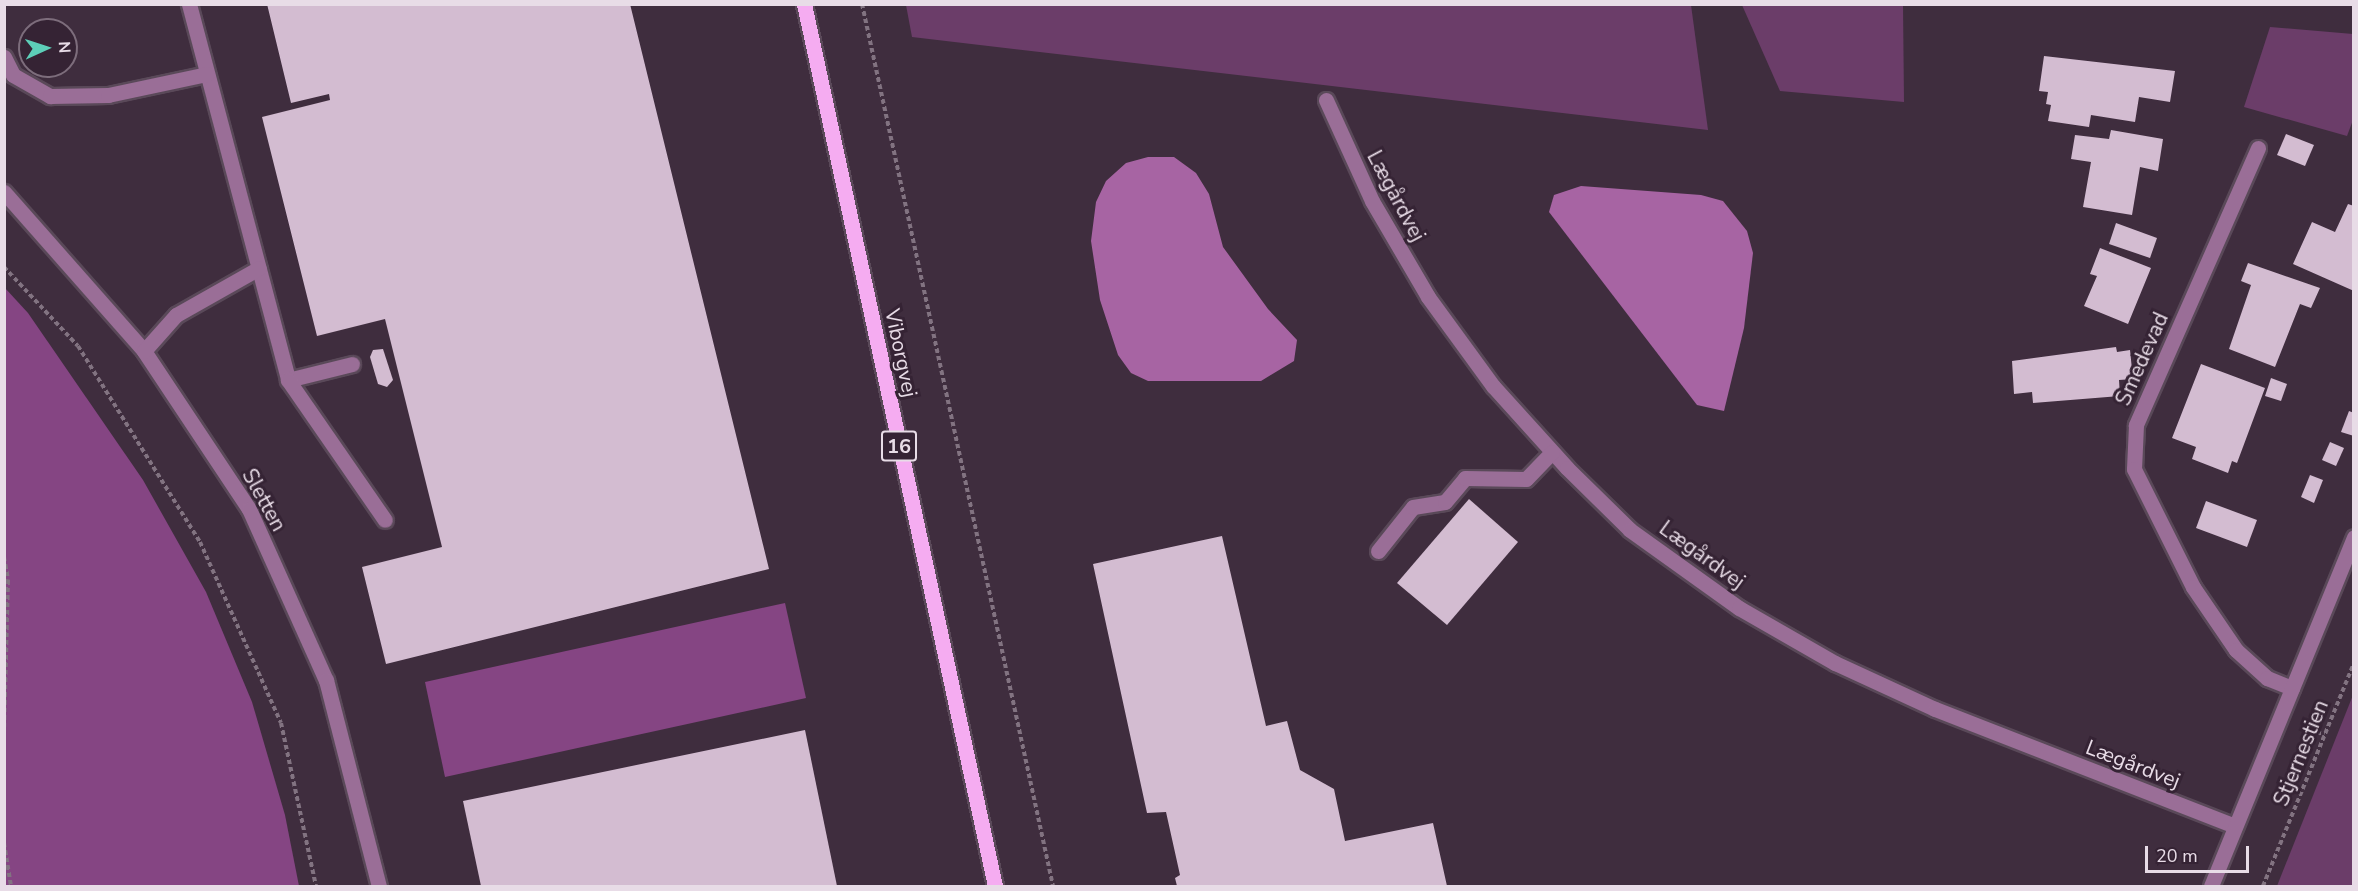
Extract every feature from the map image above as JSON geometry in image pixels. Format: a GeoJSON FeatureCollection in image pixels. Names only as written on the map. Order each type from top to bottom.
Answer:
{"type":"FeatureCollection","features":[{"type":"Feature","properties":{"kind":"main road","name":"Viborgvej"},"geometry":{"type":"LineString","coordinates":[[804,4],[995,886]]}},
{"type":"Feature","properties":{"kind":"street"},"geometry":{"type":"LineString","coordinates":[[189,4],[288,380],[384,520]]}},
{"type":"Feature","properties":{"kind":"street"},"geometry":{"type":"LineString","coordinates":[[4,57],[13,75],[50,96],[108,95],[207,74]]}},
{"type":"Feature","properties":{"kind":"street","name":"Lægårdvej"},"geometry":{"type":"LineString","coordinates":[[1326,100],[1372,201],[1428,297],[1493,386],[1552,452],[1630,530],[1739,608],[1835,663],[1935,709],[2235,826]]}},
{"type":"Feature","properties":{"kind":"street","name":"Smedevad"},"geometry":{"type":"LineString","coordinates":[[2258,148],[2136,424],[2134,469],[2193,587],[2236,650],[2267,678],[2292,688]]}},
{"type":"Feature","properties":{"kind":"street","name":"Sletten"},"geometry":{"type":"LineString","coordinates":[[4,192],[144,351],[249,509],[326,680],[379,886]]}},
{"type":"Feature","properties":{"kind":"street"},"geometry":{"type":"LineString","coordinates":[[144,351],[176,315],[259,268]]}},
{"type":"Feature","properties":{"kind":"street"},"geometry":{"type":"LineString","coordinates":[[288,380],[352,364]]}},
{"type":"Feature","properties":{"kind":"street"},"geometry":{"type":"LineString","coordinates":[[1378,551],[1413,507],[1445,502],[1465,478],[1526,479],[1552,452]]}},
{"type":"Feature","properties":{"kind":"street"},"geometry":{"type":"LineString","coordinates":[[2211,886],[2354,537]]}},
{"type":"Feature","properties":{"kind":"path"},"geometry":{"type":"LineString","coordinates":[[862,4],[1053,886]]}},
{"type":"Feature","properties":{"kind":"path"},"geometry":{"type":"LineString","coordinates":[[4,267],[78,346],[200,542],[281,723],[316,886]]}},
{"type":"Feature","properties":{"kind":"path"},"geometry":{"type":"LineString","coordinates":[[4,557],[8,580],[4,733]]}},
{"type":"Feature","properties":{"kind":"path","name":"Stjernestien"},"geometry":{"type":"LineString","coordinates":[[2263,886],[2354,663]]}},
{"type":"Feature","properties":{"kind":"path"},"geometry":{"type":"LineString","coordinates":[[4,843],[11,886]]}},
{"type":"Feature","properties":{"kind":"shaded area"},"geometry":{"type":"Polygon","coordinates":[[[906,5],[1691,5],[1708,130],[912,37],[906,5]]]}},
{"type":"Feature","properties":{"kind":"shaded area"},"geometry":{"type":"Polygon","coordinates":[[[1742,5],[1903,5],[1904,102],[1780,91],[1742,5]]]}},
{"type":"Feature","properties":{"kind":"shaded area"},"geometry":{"type":"Polygon","coordinates":[[[2270,27],[2353,34],[2353,120],[2347,136],[2244,107],[2270,27]]]}},
{"type":"Feature","properties":{"kind":"shaded area"},"geometry":{"type":"Polygon","coordinates":[[[1148,157],[1174,157],[1196,173],[1209,194],[1223,247],[1268,309],[1297,340],[1294,361],[1261,381],[1148,381],[1131,373],[1118,355],[1100,300],[1091,241],[1096,202],[1106,181],[1126,163],[1148,157]]]}},
{"type":"Feature","properties":{"kind":"shaded area"},"geometry":{"type":"Polygon","coordinates":[[[1581,186],[1701,195],[1723,201],[1747,231],[1753,253],[1744,328],[1724,411],[1697,405],[1549,212],[1554,195],[1581,186]]]}},
{"type":"Feature","properties":{"kind":"shaded area"},"geometry":{"type":"Polygon","coordinates":[[[5,288],[28,313],[143,480],[206,592],[252,702],[285,815],[299,886],[5,886],[5,288]]]}},
{"type":"Feature","properties":{"kind":"shaded area"},"geometry":{"type":"Polygon","coordinates":[[[785,603],[806,698],[445,777],[425,682],[785,603]]]}},
{"type":"Feature","properties":{"kind":"shaded area"},"geometry":{"type":"Polygon","coordinates":[[[2353,695],[2353,886],[2277,886],[2353,695]]]}},
{"type":"Feature","properties":{"kind":"building"},"geometry":{"type":"Polygon","coordinates":[[[267,4],[630,4],[769,569],[386,664],[362,567],[442,547],[385,319],[317,336],[262,117],[330,100],[329,94],[291,103],[267,4]]]}},
{"type":"Feature","properties":{"kind":"building"},"geometry":{"type":"Polygon","coordinates":[[[2044,56],[2175,71],[2170,102],[2139,97],[2135,122],[2091,115],[2089,127],[2048,121],[2051,105],[2046,104],[2048,92],[2039,91],[2044,56]]]}},
{"type":"Feature","properties":{"kind":"building"},"geometry":{"type":"Polygon","coordinates":[[[2111,130],[2163,139],[2158,171],[2140,167],[2132,215],[2083,207],[2091,162],[2071,159],[2075,135],[2109,139],[2111,130]]]}},
{"type":"Feature","properties":{"kind":"building"},"geometry":{"type":"Polygon","coordinates":[[[2286,134],[2314,145],[2305,166],[2277,155],[2286,134]]]}},
{"type":"Feature","properties":{"kind":"building"},"geometry":{"type":"Polygon","coordinates":[[[2348,204],[2354,206],[2354,291],[2293,264],[2312,222],[2335,232],[2348,204]]]}},
{"type":"Feature","properties":{"kind":"building"},"geometry":{"type":"Polygon","coordinates":[[[2116,223],[2157,238],[2150,258],[2109,244],[2116,223]]]}},
{"type":"Feature","properties":{"kind":"building"},"geometry":{"type":"Polygon","coordinates":[[[2100,248],[2151,268],[2128,324],[2084,306],[2097,276],[2090,274],[2100,248]]]}},
{"type":"Feature","properties":{"kind":"building"},"geometry":{"type":"Polygon","coordinates":[[[2248,263],[2320,288],[2311,308],[2300,304],[2275,367],[2229,349],[2251,285],[2241,281],[2248,263]]]}},
{"type":"Feature","properties":{"kind":"building"},"geometry":{"type":"Polygon","coordinates":[[[2116,347],[2117,352],[2130,350],[2133,379],[2119,380],[2120,396],[2033,403],[2032,392],[2014,394],[2012,361],[2116,347]]]}},
{"type":"Feature","properties":{"kind":"building"},"geometry":{"type":"Polygon","coordinates":[[[383,349],[393,380],[387,387],[378,384],[370,357],[373,350],[383,349]]]}},
{"type":"Feature","properties":{"kind":"building"},"geometry":{"type":"Polygon","coordinates":[[[2201,364],[2265,388],[2237,463],[2232,461],[2228,473],[2192,459],[2196,447],[2172,438],[2201,364]]]}},
{"type":"Feature","properties":{"kind":"building"},"geometry":{"type":"Polygon","coordinates":[[[2271,378],[2287,384],[2281,401],[2265,396],[2271,378]]]}},
{"type":"Feature","properties":{"kind":"building"},"geometry":{"type":"Polygon","coordinates":[[[2349,411],[2354,413],[2354,436],[2341,432],[2349,411]]]}},
{"type":"Feature","properties":{"kind":"building"},"geometry":{"type":"Polygon","coordinates":[[[2330,442],[2344,448],[2336,466],[2322,460],[2330,442]]]}},
{"type":"Feature","properties":{"kind":"building"},"geometry":{"type":"Polygon","coordinates":[[[2310,475],[2323,480],[2314,503],[2301,497],[2310,475]]]}},
{"type":"Feature","properties":{"kind":"building"},"geometry":{"type":"Polygon","coordinates":[[[1469,499],[1518,542],[1447,625],[1397,583],[1469,499]]]}},
{"type":"Feature","properties":{"kind":"building"},"geometry":{"type":"Polygon","coordinates":[[[2206,501],[2257,520],[2247,547],[2196,528],[2206,501]]]}},
{"type":"Feature","properties":{"kind":"building"},"geometry":{"type":"Polygon","coordinates":[[[1222,536],[1266,726],[1287,721],[1300,770],[1334,789],[1345,841],[1433,823],[1447,886],[1177,886],[1175,878],[1180,875],[1166,812],[1147,813],[1093,564],[1222,536]]]}},
{"type":"Feature","properties":{"kind":"building"},"geometry":{"type":"Polygon","coordinates":[[[805,730],[837,886],[481,886],[463,801],[805,730]]]}}]}
